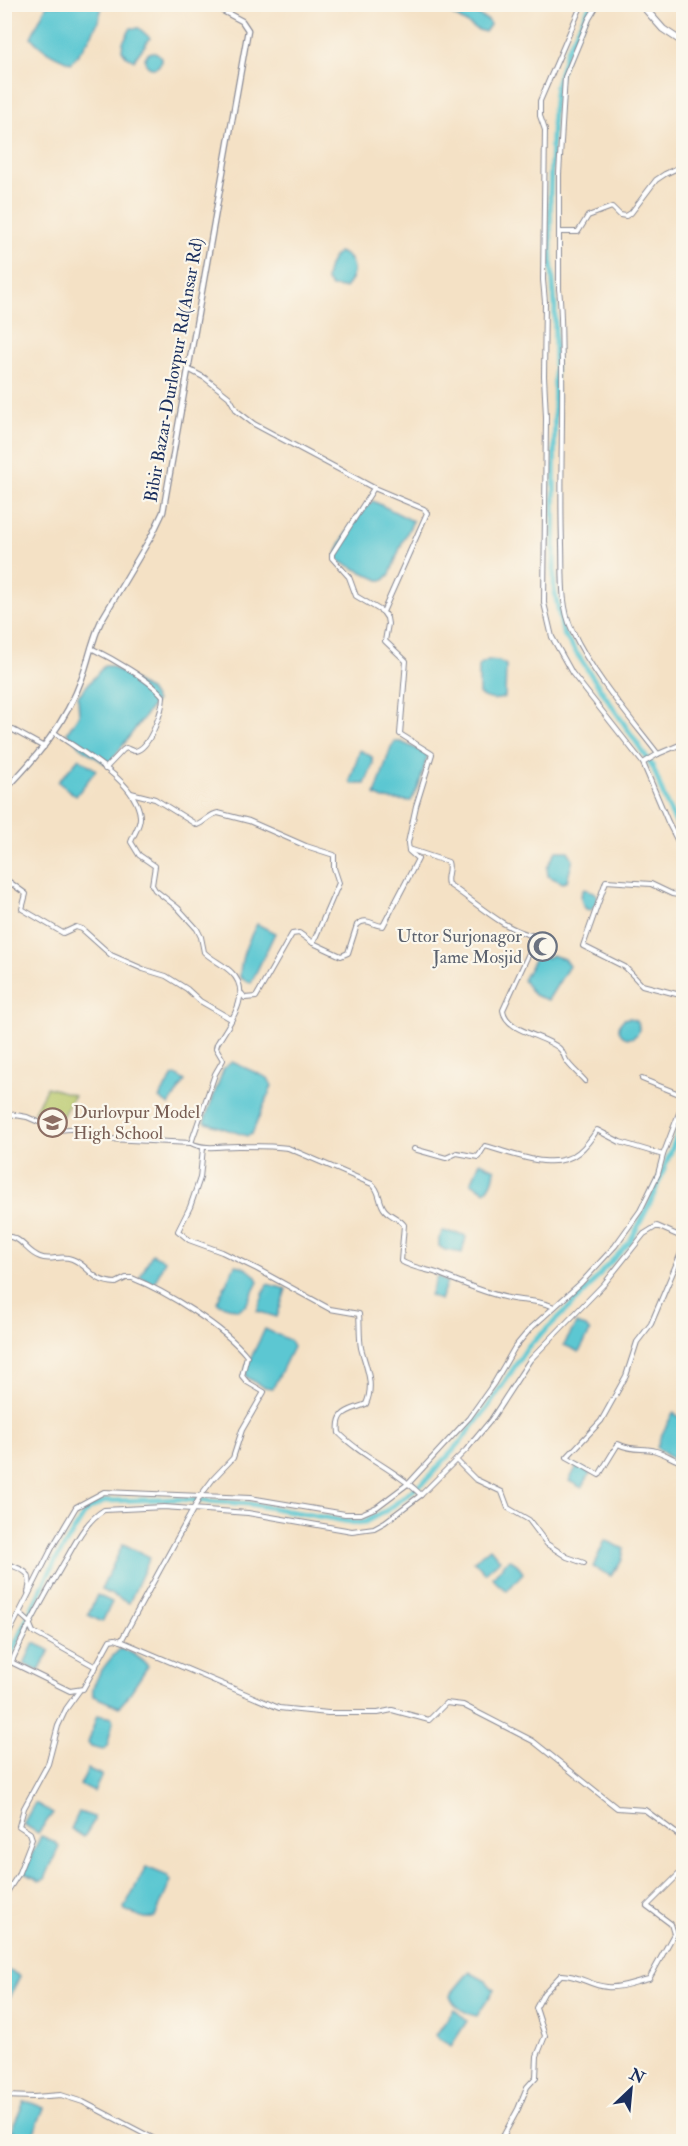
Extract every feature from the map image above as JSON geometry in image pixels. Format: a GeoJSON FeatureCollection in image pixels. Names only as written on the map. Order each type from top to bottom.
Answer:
{"type":"FeatureCollection","features":[{"type":"Feature","properties":{"kind":"highway"},"geometry":{"type":"LineString","coordinates":[[641,4],[663,29],[684,42]]}},
{"type":"Feature","properties":{"kind":"street","name":"Bibir Bazar-Durlovpur Rd(Ansar Rd)"},"geometry":{"type":"LineString","coordinates":[[4,791],[55,733],[82,678],[101,621],[152,535],[163,512],[248,30],[242,21],[210,4]]}},
{"type":"Feature","properties":{"kind":"street"},"geometry":{"type":"LineString","coordinates":[[582,4],[540,101],[540,116],[545,130],[544,603],[552,637],[572,673],[643,763],[684,853]]}},
{"type":"Feature","properties":{"kind":"street"},"geometry":{"type":"LineString","coordinates":[[598,4],[589,18],[565,77],[559,232],[559,289],[562,311],[563,587],[568,619],[572,629],[592,664],[658,754]]}},
{"type":"Feature","properties":{"kind":"street"},"geometry":{"type":"LineString","coordinates":[[559,232],[578,232],[588,216],[612,207],[620,215],[626,216],[631,213],[656,180],[684,165]]}},
{"type":"Feature","properties":{"kind":"street"},"geometry":{"type":"LineString","coordinates":[[188,368],[229,397],[237,411],[254,424],[374,488],[424,509],[427,513],[383,612]]}},
{"type":"Feature","properties":{"kind":"street"},"geometry":{"type":"LineString","coordinates":[[374,488],[332,554],[332,558],[349,577],[357,596],[383,612],[387,618],[385,641],[406,661],[400,735],[432,754],[416,806],[408,849]]}},
{"type":"Feature","properties":{"kind":"street"},"geometry":{"type":"LineString","coordinates":[[91,648],[125,667],[163,696],[161,711],[147,741],[137,751],[126,748],[123,750],[105,770]]}},
{"type":"Feature","properties":{"kind":"street"},"geometry":{"type":"LineString","coordinates":[[4,725],[44,747]]}},
{"type":"Feature","properties":{"kind":"street"},"geometry":{"type":"LineString","coordinates":[[55,733],[123,782],[131,793],[140,816],[131,842],[139,855],[155,866],[153,885],[155,890],[188,917],[201,937],[204,952],[233,975],[240,985],[241,993],[216,1048],[223,1060],[215,1074],[191,1143]]}},
{"type":"Feature","properties":{"kind":"street"},"geometry":{"type":"LineString","coordinates":[[643,763],[684,743]]}},
{"type":"Feature","properties":{"kind":"street"},"geometry":{"type":"LineString","coordinates":[[131,793],[155,799],[197,825],[203,823],[213,813],[218,813],[249,821],[306,846],[334,855],[334,868],[339,884],[313,943]]}},
{"type":"Feature","properties":{"kind":"street"},"geometry":{"type":"LineString","coordinates":[[241,993],[245,998],[256,997],[292,934],[299,933],[336,954],[345,955],[348,953],[360,922],[366,920],[383,926],[418,859],[408,849]]}},
{"type":"Feature","properties":{"kind":"street"},"geometry":{"type":"LineString","coordinates":[[408,849],[448,862],[450,867],[448,884],[505,926],[520,933],[535,936],[537,940],[503,1010],[504,1017],[510,1024],[557,1046],[564,1052],[566,1061],[585,1081]]}},
{"type":"Feature","properties":{"kind":"street"},"geometry":{"type":"LineString","coordinates":[[4,878],[26,894],[22,909],[28,914],[63,933],[76,927],[82,929],[111,955],[166,976],[231,1019]]}},
{"type":"Feature","properties":{"kind":"street"},"geometry":{"type":"LineString","coordinates":[[684,896],[672,894],[651,884],[606,881],[583,946],[625,967],[642,985],[684,996]]}},
{"type":"Feature","properties":{"kind":"street"},"geometry":{"type":"LineString","coordinates":[[4,1642],[21,1614],[76,1507],[104,1491],[250,1498],[345,1514],[362,1514],[391,1498],[409,1483],[469,1418],[494,1383],[515,1347],[530,1329],[582,1283],[629,1229],[658,1174],[684,1098],[642,1079]]}},
{"type":"Feature","properties":{"kind":"street"},"geometry":{"type":"LineString","coordinates":[[4,1113],[27,1117],[57,1130],[82,1128],[109,1139],[191,1143],[203,1148],[274,1146],[288,1148],[377,1188],[382,1207],[404,1225],[401,1261],[505,1298],[528,1299],[554,1307]]}},
{"type":"Feature","properties":{"kind":"street"},"geometry":{"type":"LineString","coordinates":[[414,1149],[446,1158],[457,1153],[478,1157],[485,1146],[536,1161],[554,1162],[578,1154],[597,1130],[620,1142],[663,1155]]}},
{"type":"Feature","properties":{"kind":"street"},"geometry":{"type":"LineString","coordinates":[[203,1148],[200,1178],[190,1207],[178,1231],[189,1240],[222,1252],[257,1269],[330,1309],[359,1314],[361,1345],[371,1384],[370,1395],[366,1404],[344,1412],[340,1419],[339,1433],[375,1461],[409,1483],[421,1495]]}},
{"type":"Feature","properties":{"kind":"street"},"geometry":{"type":"LineString","coordinates":[[80,1690],[70,1691],[13,1663],[29,1623],[83,1530],[96,1515],[104,1510],[164,1507],[248,1514],[352,1531],[374,1528],[421,1495],[456,1460],[491,1420],[530,1360],[604,1284],[644,1234],[657,1226],[684,1238]]}},
{"type":"Feature","properties":{"kind":"street"},"geometry":{"type":"LineString","coordinates":[[4,1236],[13,1236],[25,1243],[30,1251],[40,1257],[51,1260],[61,1256],[72,1259],[101,1280],[116,1283],[128,1277],[143,1282],[230,1337],[247,1356],[242,1376],[247,1382],[264,1392],[242,1430],[233,1458],[201,1495],[121,1641]]}},
{"type":"Feature","properties":{"kind":"street"},"geometry":{"type":"LineString","coordinates":[[684,1246],[651,1324],[638,1342],[626,1376],[601,1420],[567,1457],[599,1475],[618,1444],[629,1450],[656,1451],[670,1459],[684,1463]]}},
{"type":"Feature","properties":{"kind":"street"},"geometry":{"type":"LineString","coordinates":[[456,1460],[475,1479],[502,1492],[508,1508],[529,1520],[547,1544],[584,1563]]}},
{"type":"Feature","properties":{"kind":"street"},"geometry":{"type":"LineString","coordinates":[[4,1562],[27,1572],[29,1576],[28,1592],[21,1614]]}},
{"type":"Feature","properties":{"kind":"street"},"geometry":{"type":"LineString","coordinates":[[21,1614],[33,1632],[96,1667]]}},
{"type":"Feature","properties":{"kind":"street"},"geometry":{"type":"LineString","coordinates":[[4,1898],[18,1875],[32,1839],[30,1833],[19,1826],[24,1808],[48,1764],[58,1726],[66,1708],[82,1689],[111,1640],[115,1639],[279,1708],[328,1713],[378,1713],[392,1710],[429,1720],[446,1703],[464,1705],[533,1741],[617,1808],[645,1810],[684,1839]]}},
{"type":"Feature","properties":{"kind":"street"},"geometry":{"type":"LineString","coordinates":[[500,2142],[527,2087],[536,2076],[537,2056],[545,2036],[536,2008],[544,1993],[561,1975],[570,1975],[576,1979],[608,1988],[650,1978],[674,1934],[671,1924],[647,1906],[684,1869]]}},
{"type":"Feature","properties":{"kind":"street"},"geometry":{"type":"LineString","coordinates":[[4,2096],[61,2095],[83,2102],[160,2142]]}},
{"type":"Feature","properties":{"kind":"green space"},"geometry":{"type":"Polygon","coordinates":[[[47,1087],[74,1095],[62,1117],[34,1112],[47,1087]]]}},
{"type":"Feature","properties":{"kind":"water"},"geometry":{"type":"Polygon","coordinates":[[[47,5],[102,5],[95,28],[71,63],[54,56],[31,37],[47,5]]]}},
{"type":"Feature","properties":{"kind":"water"},"geometry":{"type":"Polygon","coordinates":[[[450,5],[460,5],[489,21],[490,25],[485,32],[476,29],[450,13],[450,5]]]}},
{"type":"Feature","properties":{"kind":"water"},"geometry":{"type":"Polygon","coordinates":[[[131,28],[139,28],[150,38],[134,60],[127,57],[122,50],[123,42],[131,28]]]}},
{"type":"Feature","properties":{"kind":"water"},"geometry":{"type":"Polygon","coordinates":[[[150,52],[156,52],[161,60],[159,66],[150,68],[145,63],[145,57],[150,52]]]}},
{"type":"Feature","properties":{"kind":"water"},"geometry":{"type":"Polygon","coordinates":[[[338,252],[348,258],[353,267],[352,278],[345,288],[332,287],[326,280],[329,265],[338,252]]]}},
{"type":"Feature","properties":{"kind":"water"},"geometry":{"type":"Polygon","coordinates":[[[683,490],[683,537],[675,526],[674,514],[683,490]]]}},
{"type":"Feature","properties":{"kind":"water"},"geometry":{"type":"Polygon","coordinates":[[[373,501],[413,521],[390,574],[384,580],[379,580],[339,561],[337,557],[347,533],[363,510],[373,501]]]}},
{"type":"Feature","properties":{"kind":"water"},"geometry":{"type":"Polygon","coordinates":[[[488,660],[499,661],[506,665],[505,697],[492,699],[479,694],[479,665],[488,660]]]}},
{"type":"Feature","properties":{"kind":"water"},"geometry":{"type":"Polygon","coordinates":[[[104,666],[111,666],[149,690],[156,701],[111,761],[104,763],[83,749],[67,733],[79,715],[78,696],[104,666]]]}},
{"type":"Feature","properties":{"kind":"water"},"geometry":{"type":"Polygon","coordinates":[[[395,742],[401,742],[428,754],[419,785],[411,801],[383,799],[375,795],[391,747],[395,742]]]}},
{"type":"Feature","properties":{"kind":"water"},"geometry":{"type":"Polygon","coordinates":[[[360,750],[372,757],[373,764],[365,784],[352,784],[350,781],[360,750]]]}},
{"type":"Feature","properties":{"kind":"water"},"geometry":{"type":"Polygon","coordinates":[[[79,758],[96,770],[76,796],[58,782],[79,758]]]}},
{"type":"Feature","properties":{"kind":"water"},"geometry":{"type":"Polygon","coordinates":[[[556,851],[568,851],[573,859],[567,881],[563,883],[548,876],[547,868],[556,851]]]}},
{"type":"Feature","properties":{"kind":"water"},"geometry":{"type":"Polygon","coordinates":[[[584,889],[597,895],[597,902],[591,910],[586,909],[582,902],[584,889]]]}},
{"type":"Feature","properties":{"kind":"water"},"geometry":{"type":"Polygon","coordinates":[[[257,924],[275,933],[251,983],[240,978],[240,971],[245,950],[257,924]]]}},
{"type":"Feature","properties":{"kind":"water"},"geometry":{"type":"Polygon","coordinates":[[[538,953],[547,958],[552,955],[564,959],[569,966],[548,1000],[534,995],[523,980],[538,953]]]}},
{"type":"Feature","properties":{"kind":"water"},"geometry":{"type":"Polygon","coordinates":[[[629,1018],[636,1021],[639,1028],[636,1035],[629,1038],[622,1035],[619,1028],[622,1021],[629,1018]]]}},
{"type":"Feature","properties":{"kind":"water"},"geometry":{"type":"Polygon","coordinates":[[[232,1062],[268,1078],[272,1086],[252,1134],[247,1136],[204,1122],[224,1068],[232,1062]]]}},
{"type":"Feature","properties":{"kind":"water"},"geometry":{"type":"Polygon","coordinates":[[[176,1075],[185,1081],[169,1105],[159,1098],[173,1076],[176,1075]]]}},
{"type":"Feature","properties":{"kind":"water"},"geometry":{"type":"Polygon","coordinates":[[[480,1162],[495,1169],[492,1181],[485,1191],[471,1183],[480,1162]]]}},
{"type":"Feature","properties":{"kind":"water"},"geometry":{"type":"Polygon","coordinates":[[[443,1231],[466,1237],[462,1253],[445,1250],[439,1246],[439,1239],[443,1231]]]}},
{"type":"Feature","properties":{"kind":"water"},"geometry":{"type":"Polygon","coordinates":[[[152,1254],[165,1260],[154,1284],[140,1277],[152,1254]]]}},
{"type":"Feature","properties":{"kind":"water"},"geometry":{"type":"Polygon","coordinates":[[[235,1265],[249,1271],[258,1282],[246,1305],[238,1310],[217,1302],[235,1265]]]}},
{"type":"Feature","properties":{"kind":"water"},"geometry":{"type":"Polygon","coordinates":[[[437,1276],[447,1282],[440,1300],[430,1295],[437,1276]]]}},
{"type":"Feature","properties":{"kind":"water"},"geometry":{"type":"Polygon","coordinates":[[[267,1284],[286,1289],[277,1317],[257,1311],[267,1284]]]}},
{"type":"Feature","properties":{"kind":"water"},"geometry":{"type":"Polygon","coordinates":[[[576,1324],[586,1327],[590,1332],[579,1352],[564,1345],[576,1324]]]}},
{"type":"Feature","properties":{"kind":"water"},"geometry":{"type":"Polygon","coordinates":[[[265,1329],[289,1340],[293,1347],[273,1388],[264,1387],[246,1377],[246,1368],[265,1329]]]}},
{"type":"Feature","properties":{"kind":"water"},"geometry":{"type":"Polygon","coordinates":[[[673,1413],[683,1419],[683,1461],[673,1459],[657,1448],[673,1413]]]}},
{"type":"Feature","properties":{"kind":"water"},"geometry":{"type":"Polygon","coordinates":[[[577,1466],[590,1473],[582,1488],[569,1481],[577,1466]]]}},
{"type":"Feature","properties":{"kind":"water"},"geometry":{"type":"Polygon","coordinates":[[[605,1540],[624,1549],[622,1560],[611,1576],[593,1567],[605,1540]]]}},
{"type":"Feature","properties":{"kind":"water"},"geometry":{"type":"Polygon","coordinates":[[[123,1544],[150,1557],[129,1603],[101,1590],[123,1544]]]}},
{"type":"Feature","properties":{"kind":"water"},"geometry":{"type":"Polygon","coordinates":[[[490,1548],[500,1560],[485,1573],[474,1561],[490,1548]]]}},
{"type":"Feature","properties":{"kind":"water"},"geometry":{"type":"Polygon","coordinates":[[[509,1559],[517,1564],[523,1573],[507,1591],[493,1577],[509,1559]]]}},
{"type":"Feature","properties":{"kind":"water"},"geometry":{"type":"Polygon","coordinates":[[[97,1595],[112,1602],[102,1622],[88,1615],[97,1595]]]}},
{"type":"Feature","properties":{"kind":"water"},"geometry":{"type":"Polygon","coordinates":[[[34,1643],[50,1650],[39,1671],[24,1664],[34,1643]]]}},
{"type":"Feature","properties":{"kind":"water"},"geometry":{"type":"Polygon","coordinates":[[[120,1649],[135,1655],[148,1666],[119,1707],[93,1696],[93,1690],[102,1671],[120,1649]]]}},
{"type":"Feature","properties":{"kind":"water"},"geometry":{"type":"Polygon","coordinates":[[[97,1715],[112,1718],[113,1722],[107,1746],[103,1750],[91,1747],[88,1743],[97,1715]]]}},
{"type":"Feature","properties":{"kind":"water"},"geometry":{"type":"Polygon","coordinates":[[[88,1769],[102,1775],[94,1792],[80,1785],[88,1769]]]}},
{"type":"Feature","properties":{"kind":"water"},"geometry":{"type":"Polygon","coordinates":[[[35,1803],[53,1813],[38,1833],[23,1824],[35,1803]]]}},
{"type":"Feature","properties":{"kind":"water"},"geometry":{"type":"Polygon","coordinates":[[[79,1812],[94,1817],[84,1837],[71,1829],[79,1812]]]}},
{"type":"Feature","properties":{"kind":"water"},"geometry":{"type":"Polygon","coordinates":[[[41,1836],[59,1846],[45,1879],[39,1881],[24,1872],[41,1836]]]}},
{"type":"Feature","properties":{"kind":"water"},"geometry":{"type":"Polygon","coordinates":[[[146,1867],[168,1876],[171,1881],[155,1917],[151,1918],[140,1916],[124,1908],[146,1867]]]}},
{"type":"Feature","properties":{"kind":"water"},"geometry":{"type":"Polygon","coordinates":[[[4,1968],[20,1976],[5,2003],[4,1968]]]}},
{"type":"Feature","properties":{"kind":"water"},"geometry":{"type":"Polygon","coordinates":[[[469,1972],[486,1981],[494,1990],[477,2016],[460,2009],[450,1995],[469,1972]]]}},
{"type":"Feature","properties":{"kind":"water"},"geometry":{"type":"Polygon","coordinates":[[[454,2009],[467,2021],[451,2046],[436,2035],[454,2009]]]}},
{"type":"Feature","properties":{"kind":"water"},"geometry":{"type":"Polygon","coordinates":[[[24,2102],[44,2108],[32,2138],[11,2131],[24,2102]]]}},
{"type":"Feature","properties":{"kind":"waterway"},"geometry":{"type":"LineString","coordinates":[[591,4],[567,50],[556,85],[553,111],[550,195],[551,259],[555,306],[554,588],[563,633],[653,767],[667,805],[684,839]]}},
{"type":"Feature","properties":{"kind":"waterway"},"geometry":{"type":"LineString","coordinates":[[4,1669],[54,1563],[87,1510],[106,1501],[179,1499],[250,1504],[356,1523],[365,1522],[389,1509],[428,1478],[488,1407],[527,1348],[587,1290],[630,1242],[652,1199],[684,1118]]}},
{"type":"Feature","properties":{"kind":"place","name":"Uttor Surjonagor Jame Mosjid"},"geometry":{"type":"Point","coordinates":[543,946]}},
{"type":"Feature","properties":{"kind":"place","name":"Durlovpur Model High School"},"geometry":{"type":"Point","coordinates":[52,1122]}}]}
